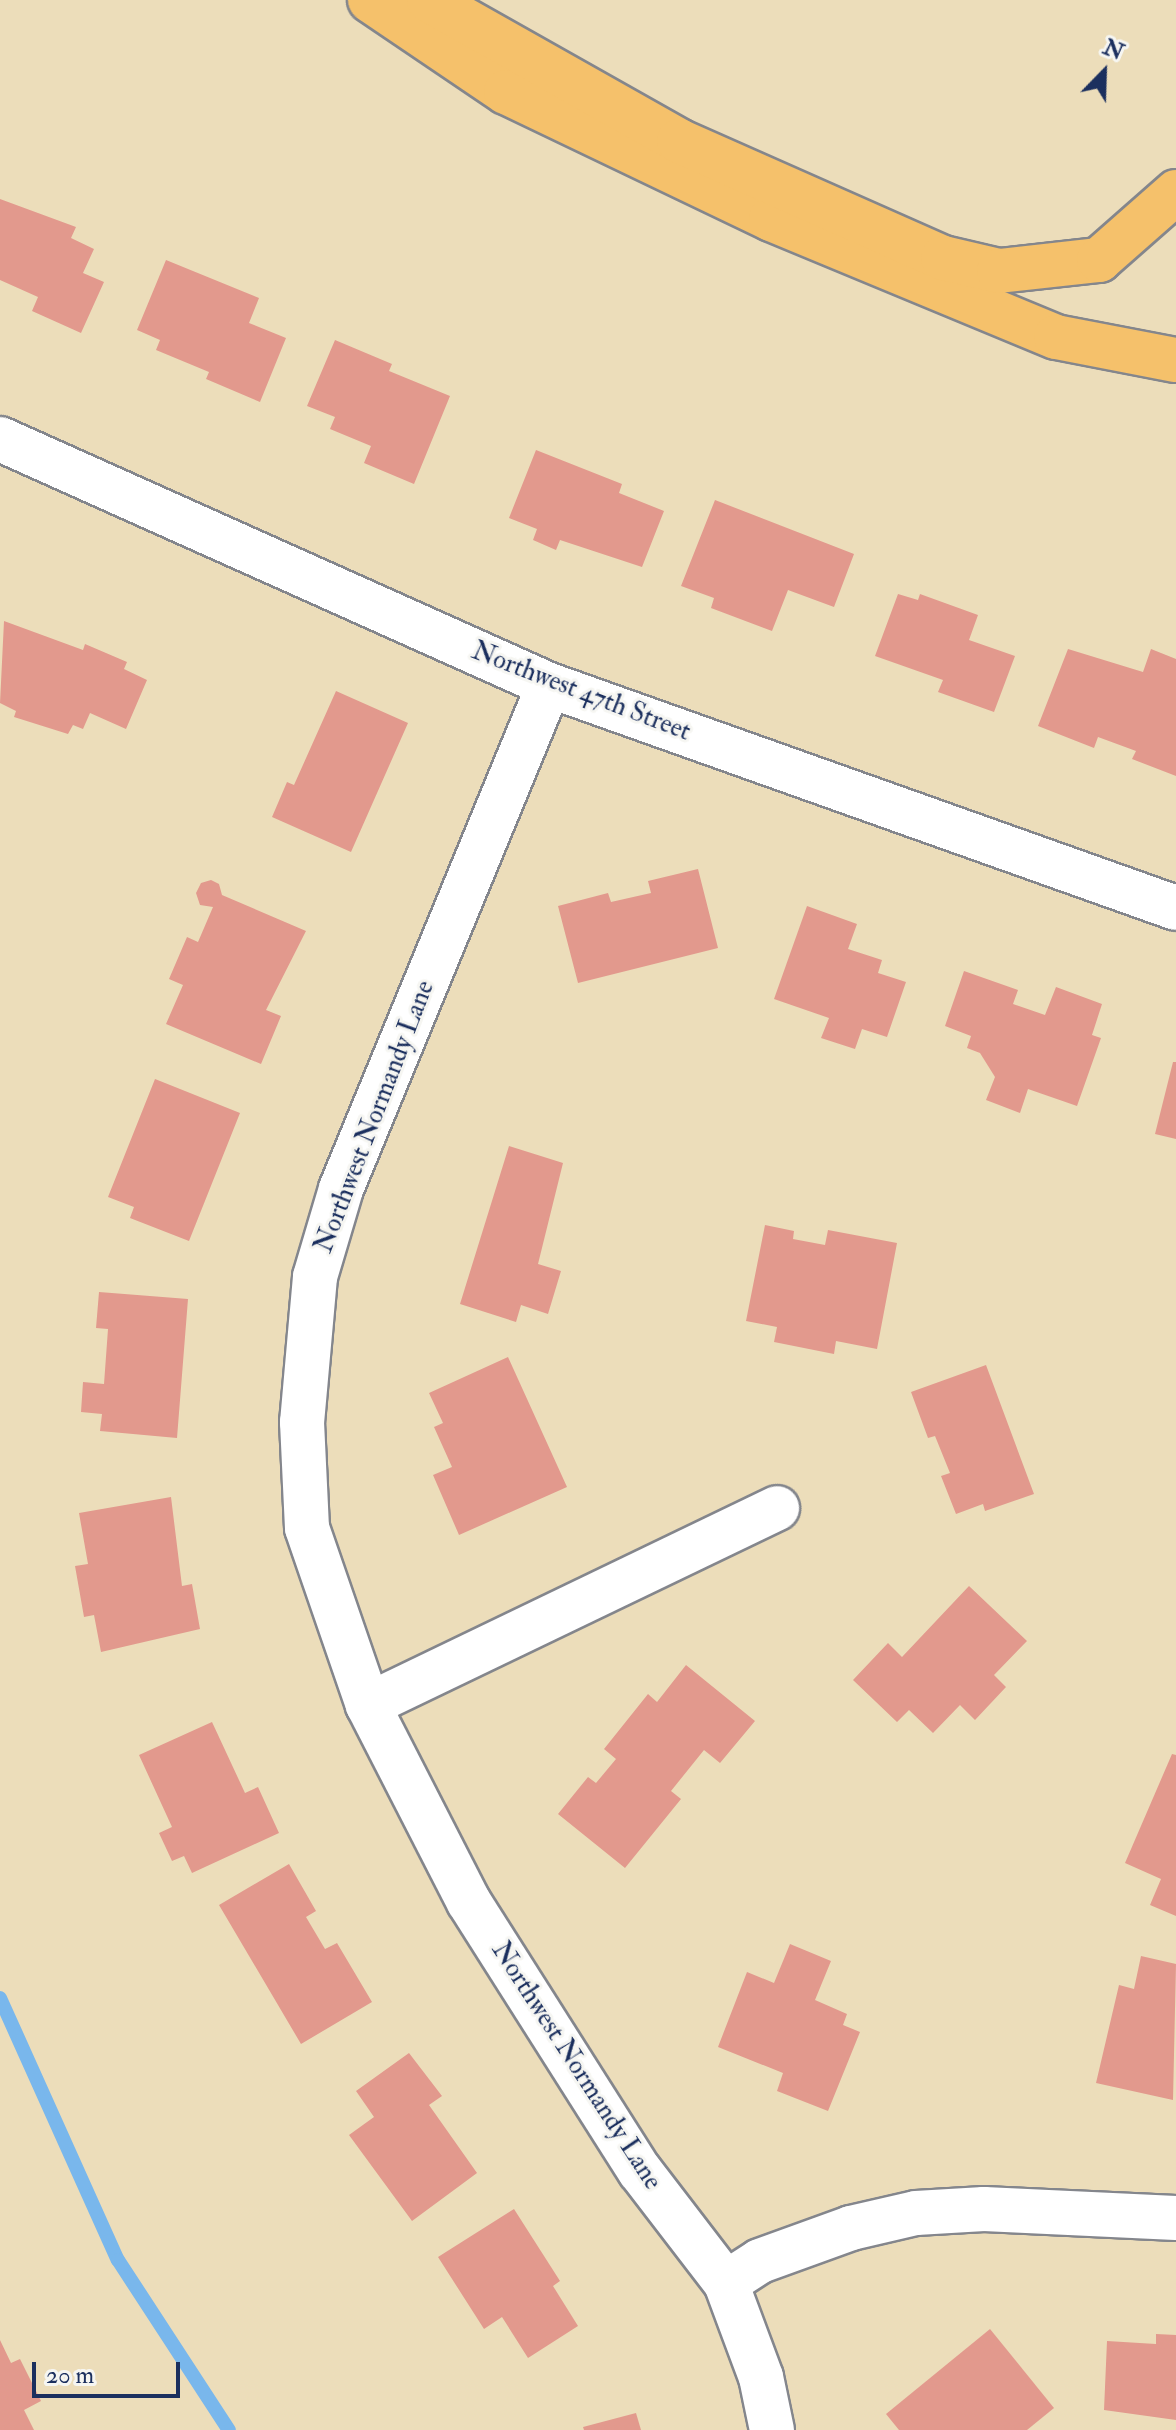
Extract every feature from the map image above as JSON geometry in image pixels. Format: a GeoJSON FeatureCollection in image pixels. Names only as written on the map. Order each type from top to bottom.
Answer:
{"type":"FeatureCollection","features":[{"type":"Feature","properties":{"kind":"highway"},"geometry":{"type":"LineString","coordinates":[[370,0],[506,92],[771,219],[1056,337],[1176,360]]}},
{"type":"Feature","properties":{"kind":"highway"},"geometry":{"type":"LineString","coordinates":[[429,0],[679,141],[943,258],[999,271],[1099,260],[1176,192]]}},
{"type":"Feature","properties":{"kind":"street","name":"Northwest 47th Street"},"geometry":{"type":"LineString","coordinates":[[0,439],[549,685],[1176,908]]}},
{"type":"Feature","properties":{"kind":"street","name":"Northwest Normandy Lane"},"geometry":{"type":"LineString","coordinates":[[549,685],[341,1189],[315,1277],[302,1422],[307,1528],[368,1705],[469,1902],[640,2171],[726,2283],[761,2377],[772,2430]]}},
{"type":"Feature","properties":{"kind":"street"},"geometry":{"type":"LineString","coordinates":[[368,1705],[777,1508]]}},
{"type":"Feature","properties":{"kind":"street"},"geometry":{"type":"LineString","coordinates":[[726,2283],[760,2261],[851,2228],[916,2213],[984,2209],[1176,2218]]}},
{"type":"Feature","properties":{"kind":"building"},"geometry":{"type":"Polygon","coordinates":[[[0,199],[76,227],[71,238],[94,249],[83,273],[104,282],[81,333],[32,311],[38,297],[0,280],[0,199]]]}},
{"type":"Feature","properties":{"kind":"building"},"geometry":{"type":"Polygon","coordinates":[[[166,260],[259,298],[249,323],[286,338],[260,402],[206,379],[209,372],[156,350],[160,340],[137,330],[166,260]]]}},
{"type":"Feature","properties":{"kind":"building"},"geometry":{"type":"Polygon","coordinates":[[[335,340],[392,364],[389,371],[450,396],[414,484],[364,463],[371,446],[330,429],[335,417],[307,406],[335,340]]]}},
{"type":"Feature","properties":{"kind":"building"},"geometry":{"type":"Polygon","coordinates":[[[536,450],[622,484],[619,493],[664,511],[642,567],[560,540],[556,550],[533,540],[537,529],[509,518],[536,450]]]}},
{"type":"Feature","properties":{"kind":"building"},"geometry":{"type":"Polygon","coordinates":[[[715,500],[854,554],[834,607],[788,590],[772,631],[711,608],[714,598],[681,586],[715,500]]]}},
{"type":"Feature","properties":{"kind":"building"},"geometry":{"type":"Polygon","coordinates":[[[898,594],[918,600],[920,594],[978,615],[969,640],[1015,656],[994,712],[938,692],[943,680],[875,656],[898,594]]]}},
{"type":"Feature","properties":{"kind":"building"},"geometry":{"type":"Polygon","coordinates":[[[4,621],[83,650],[85,644],[127,662],[124,669],[147,680],[126,729],[90,713],[83,729],[73,725],[68,734],[14,717],[16,711],[0,703],[4,621]]]}},
{"type":"Feature","properties":{"kind":"building"},"geometry":{"type":"Polygon","coordinates":[[[1068,649],[1143,672],[1151,649],[1176,659],[1176,776],[1132,759],[1136,751],[1098,737],[1094,748],[1038,726],[1068,649]]]}},
{"type":"Feature","properties":{"kind":"building"},"geometry":{"type":"Polygon","coordinates":[[[336,691],[408,723],[351,852],[272,817],[287,782],[294,785],[336,691]]]}},
{"type":"Feature","properties":{"kind":"building"},"geometry":{"type":"Polygon","coordinates":[[[698,869],[718,948],[578,983],[558,906],[608,893],[611,902],[651,893],[648,881],[698,869]]]}},
{"type":"Feature","properties":{"kind":"building"},"geometry":{"type":"Polygon","coordinates":[[[211,880],[219,884],[222,895],[306,931],[266,1010],[281,1016],[261,1064],[166,1024],[183,985],[169,979],[187,937],[198,942],[213,907],[200,905],[196,893],[201,883],[211,880]]]}},
{"type":"Feature","properties":{"kind":"building"},"geometry":{"type":"Polygon","coordinates":[[[807,906],[857,924],[848,949],[882,960],[878,973],[906,982],[887,1037],[862,1029],[855,1049],[821,1038],[829,1018],[774,999],[807,906]]]}},
{"type":"Feature","properties":{"kind":"building"},"geometry":{"type":"Polygon","coordinates":[[[964,971],[1018,990],[1013,1004],[1045,1015],[1056,987],[1102,1004],[1092,1035],[1101,1038],[1077,1106],[1028,1089],[1020,1113],[986,1100],[995,1077],[980,1053],[967,1048],[971,1036],[945,1026],[964,971]]]}},
{"type":"Feature","properties":{"kind":"building"},"geometry":{"type":"Polygon","coordinates":[[[1173,1062],[1176,1062],[1176,1139],[1155,1134],[1173,1062]]]}},
{"type":"Feature","properties":{"kind":"building"},"geometry":{"type":"Polygon","coordinates":[[[155,1079],[240,1113],[189,1241],[130,1218],[134,1207],[108,1197],[155,1079]]]}},
{"type":"Feature","properties":{"kind":"building"},"geometry":{"type":"Polygon","coordinates":[[[509,1146],[563,1163],[538,1264],[561,1271],[548,1314],[521,1305],[516,1322],[460,1304],[509,1146]]]}},
{"type":"Feature","properties":{"kind":"building"},"geometry":{"type":"Polygon","coordinates":[[[765,1225],[794,1231],[793,1239],[825,1245],[828,1230],[897,1243],[877,1349],[836,1341],[834,1354],[774,1342],[777,1327],[746,1321],[765,1225]]]}},
{"type":"Feature","properties":{"kind":"building"},"geometry":{"type":"Polygon","coordinates":[[[99,1292],[188,1299],[177,1438],[100,1431],[102,1414],[81,1412],[83,1382],[104,1384],[108,1329],[96,1328],[99,1292]]]}},
{"type":"Feature","properties":{"kind":"building"},"geometry":{"type":"Polygon","coordinates":[[[508,1357],[567,1487],[459,1535],[433,1475],[452,1467],[434,1427],[443,1423],[429,1393],[508,1357]]]}},
{"type":"Feature","properties":{"kind":"building"},"geometry":{"type":"Polygon","coordinates":[[[986,1365],[1034,1494],[985,1511],[983,1504],[956,1514],[941,1476],[950,1473],[935,1436],[928,1438],[911,1392],[986,1365]]]}},
{"type":"Feature","properties":{"kind":"building"},"geometry":{"type":"Polygon","coordinates":[[[171,1497],[182,1586],[192,1584],[200,1629],[101,1652],[94,1615],[84,1617],[75,1566],[88,1564],[79,1513],[171,1497]]]}},
{"type":"Feature","properties":{"kind":"building"},"geometry":{"type":"Polygon","coordinates":[[[969,1586],[1027,1641],[994,1675],[1006,1687],[975,1720],[960,1705],[933,1733],[909,1710],[897,1722],[853,1680],[888,1643],[902,1657],[969,1586]]]}},
{"type":"Feature","properties":{"kind":"building"},"geometry":{"type":"Polygon","coordinates":[[[686,1665],[755,1721],[720,1763],[704,1750],[671,1791],[681,1799],[625,1868],[558,1814],[588,1777],[596,1783],[616,1759],[604,1749],[648,1694],[657,1702],[686,1665]]]}},
{"type":"Feature","properties":{"kind":"building"},"geometry":{"type":"Polygon","coordinates":[[[212,1722],[245,1793],[258,1787],[279,1833],[192,1873],[184,1856],[172,1861],[159,1833],[172,1827],[139,1755],[212,1722]]]}},
{"type":"Feature","properties":{"kind":"building"},"geometry":{"type":"Polygon","coordinates":[[[1172,1754],[1176,1755],[1176,1916],[1150,1905],[1161,1879],[1125,1863],[1172,1754]]]}},
{"type":"Feature","properties":{"kind":"building"},"geometry":{"type":"Polygon","coordinates":[[[289,1864],[316,1911],[306,1917],[325,1949],[337,1943],[372,2002],[301,2044],[219,1905],[289,1864]]]}},
{"type":"Feature","properties":{"kind":"building"},"geometry":{"type":"Polygon","coordinates":[[[790,1944],[831,1961],[815,2000],[847,2014],[843,2025],[860,2032],[828,2111],[777,2091],[783,2073],[718,2047],[747,1972],[774,1983],[790,1944]]]}},
{"type":"Feature","properties":{"kind":"building"},"geometry":{"type":"Polygon","coordinates":[[[1141,1956],[1176,1964],[1173,2100],[1096,2083],[1119,1985],[1134,1989],[1141,1956]]]}},
{"type":"Feature","properties":{"kind":"building"},"geometry":{"type":"Polygon","coordinates":[[[409,2053],[442,2096],[429,2105],[477,2173],[412,2221],[349,2135],[374,2117],[356,2091],[409,2053]]]}},
{"type":"Feature","properties":{"kind":"building"},"geometry":{"type":"Polygon","coordinates":[[[514,2209],[560,2281],[553,2286],[578,2326],[528,2358],[502,2317],[484,2329],[438,2257],[514,2209]]]}},
{"type":"Feature","properties":{"kind":"building"},"geometry":{"type":"Polygon","coordinates":[[[990,2329],[1054,2408],[1027,2430],[899,2430],[886,2414],[990,2329]]]}},
{"type":"Feature","properties":{"kind":"building"},"geometry":{"type":"Polygon","coordinates":[[[1156,2334],[1176,2335],[1176,2420],[1104,2410],[1107,2341],[1156,2344],[1156,2334]]]}},
{"type":"Feature","properties":{"kind":"building"},"geometry":{"type":"Polygon","coordinates":[[[0,2340],[11,2363],[20,2359],[41,2401],[24,2410],[34,2430],[0,2430],[0,2340]]]}},
{"type":"Feature","properties":{"kind":"building"},"geometry":{"type":"Polygon","coordinates":[[[636,2413],[641,2430],[584,2430],[583,2427],[636,2413]]]}},
{"type":"Feature","properties":{"kind":"waterway"},"geometry":{"type":"LineString","coordinates":[[0,1998],[118,2260],[229,2430]]}}]}
